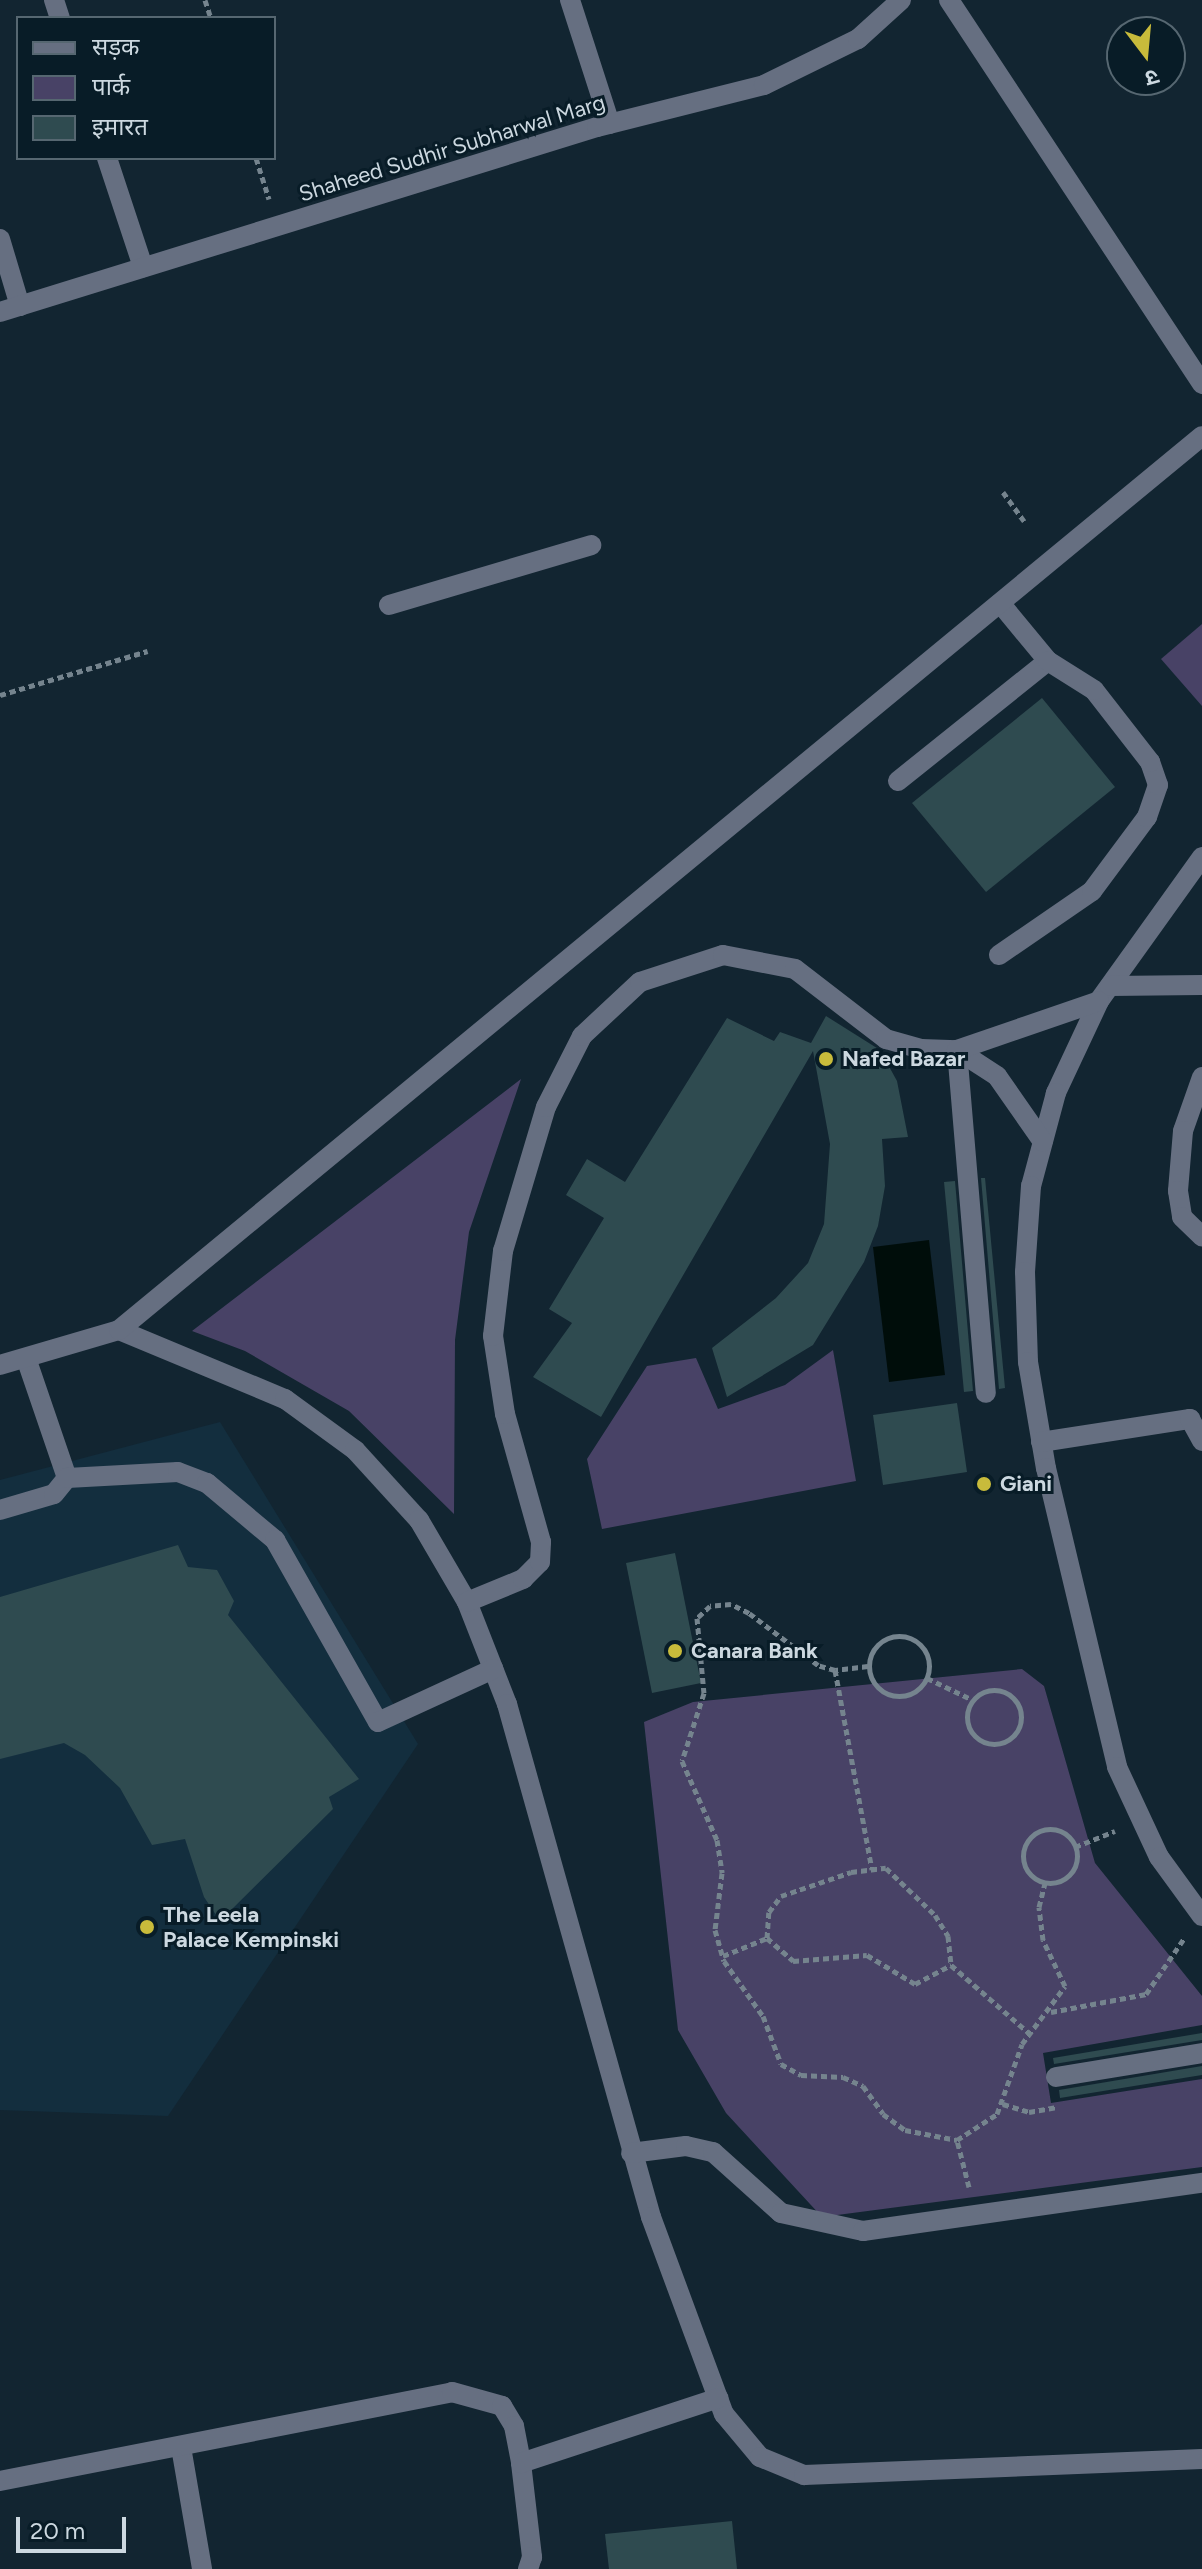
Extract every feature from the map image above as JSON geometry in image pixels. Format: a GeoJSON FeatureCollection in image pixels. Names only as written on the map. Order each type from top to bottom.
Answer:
{"type":"FeatureCollection","features":[{"type":"Feature","properties":{"kind":"street"},"geometry":{"type":"LineString","coordinates":[[570,0],[610,124]]}},
{"type":"Feature","properties":{"kind":"street","name":"Shaheed Sudhir Subharwal Marg"},"geometry":{"type":"LineString","coordinates":[[10,309],[610,124],[764,85],[858,39],[901,0]]}},
{"type":"Feature","properties":{"kind":"street"},"geometry":{"type":"LineString","coordinates":[[949,0],[1202,384]]}},
{"type":"Feature","properties":{"kind":"street"},"geometry":{"type":"LineString","coordinates":[[108,160],[143,267]]}},
{"type":"Feature","properties":{"kind":"street"},"geometry":{"type":"LineString","coordinates":[[0,239],[10,309]]}},
{"type":"Feature","properties":{"kind":"street"},"geometry":{"type":"LineString","coordinates":[[0,1365],[119,1330],[1202,436]]}},
{"type":"Feature","properties":{"kind":"street"},"geometry":{"type":"LineString","coordinates":[[389,605],[591,545]]}},
{"type":"Feature","properties":{"kind":"street"},"geometry":{"type":"LineString","coordinates":[[999,955],[1092,891],[1147,817],[1158,785],[1150,762],[1094,690],[1048,661],[1000,603]]}},
{"type":"Feature","properties":{"kind":"street"},"geometry":{"type":"LineString","coordinates":[[898,781],[1048,661]]}},
{"type":"Feature","properties":{"kind":"street"},"geometry":{"type":"LineString","coordinates":[[1198,1922],[1117,1767],[1041,1442],[1028,1362],[1025,1272],[1031,1186],[1056,1093],[1105,993],[1202,857]]}},
{"type":"Feature","properties":{"kind":"street"},"geometry":{"type":"LineString","coordinates":[[467,1602],[523,1579],[540,1562],[541,1542],[505,1414],[493,1336],[503,1251],[537,1136],[582,1036],[640,982],[723,955],[795,969],[886,1039],[957,1050],[997,1076],[1043,1142]]}},
{"type":"Feature","properties":{"kind":"street"},"geometry":{"type":"LineString","coordinates":[[957,1050],[1105,993],[1202,985]]}},
{"type":"Feature","properties":{"kind":"street"},"geometry":{"type":"LineString","coordinates":[[957,1050],[986,1393]]}},
{"type":"Feature","properties":{"kind":"street"},"geometry":{"type":"LineString","coordinates":[[1200,1088],[1183,1131],[1178,1191],[1182,1217],[1202,1236]]}},
{"type":"Feature","properties":{"kind":"street"},"geometry":{"type":"LineString","coordinates":[[119,1330],[285,1399],[355,1450],[419,1520],[467,1602],[493,1669],[631,2153],[719,2398],[760,2457],[804,2475],[1202,2459]]}},
{"type":"Feature","properties":{"kind":"street"},"geometry":{"type":"LineString","coordinates":[[26,1358],[67,1478]]}},
{"type":"Feature","properties":{"kind":"street"},"geometry":{"type":"LineString","coordinates":[[1041,1442],[1190,1419],[1202,1441]]}},
{"type":"Feature","properties":{"kind":"street"},"geometry":{"type":"LineString","coordinates":[[0,1510],[54,1494],[67,1478],[178,1472],[207,1483],[275,1540],[378,1722],[493,1669]]}},
{"type":"Feature","properties":{"kind":"street"},"geometry":{"type":"LineString","coordinates":[[1056,2077],[1202,2053]]}},
{"type":"Feature","properties":{"kind":"street"},"geometry":{"type":"LineString","coordinates":[[631,2153],[686,2146],[713,2152],[781,2213],[820,2227],[863,2231],[1202,2183]]}},
{"type":"Feature","properties":{"kind":"street"},"geometry":{"type":"LineString","coordinates":[[0,2481],[452,2392],[502,2406],[514,2426],[532,2557],[528,2569]]}},
{"type":"Feature","properties":{"kind":"street"},"geometry":{"type":"LineString","coordinates":[[521,2463],[719,2398]]}},
{"type":"Feature","properties":{"kind":"street"},"geometry":{"type":"LineString","coordinates":[[181,2447],[202,2569]]}},
{"type":"Feature","properties":{"kind":"path"},"geometry":{"type":"LineString","coordinates":[[257,160],[278,226]]}},
{"type":"Feature","properties":{"kind":"path"},"geometry":{"type":"LineString","coordinates":[[1003,492],[1024,521]]}},
{"type":"Feature","properties":{"kind":"path"},"geometry":{"type":"LineString","coordinates":[[0,695],[148,651]]}},
{"type":"Feature","properties":{"kind":"path"},"geometry":{"type":"LineString","coordinates":[[868,1666],[835,1670],[731,1604],[710,1606],[697,1618],[704,1693],[682,1761],[717,1840],[722,1873],[715,1930],[723,1956],[753,1999],[788,2071],[843,2077],[863,2086],[883,2114],[905,2130],[957,2140],[997,2114],[1029,2033],[1050,2012],[1065,1986],[1043,1940],[1039,1907],[1045,1883]]}},
{"type":"Feature","properties":{"kind":"path"},"geometry":{"type":"LineString","coordinates":[[902,1635],[925,1650],[927,1678],[913,1693],[893,1696],[875,1686],[868,1666],[875,1647],[902,1635]]}},
{"type":"Feature","properties":{"kind":"path"},"geometry":{"type":"LineString","coordinates":[[835,1670],[872,1870]]}},
{"type":"Feature","properties":{"kind":"path"},"geometry":{"type":"LineString","coordinates":[[927,1678],[973,1700]]}},
{"type":"Feature","properties":{"kind":"path"},"geometry":{"type":"LineString","coordinates":[[987,1690],[1013,1697],[1021,1720],[1013,1736],[997,1744],[974,1734],[967,1718],[973,1700],[987,1690]]}},
{"type":"Feature","properties":{"kind":"path"},"geometry":{"type":"LineString","coordinates":[[1075,1847],[1142,1820]]}},
{"type":"Feature","properties":{"kind":"path"},"geometry":{"type":"LineString","coordinates":[[1045,1883],[1025,1868],[1023,1851],[1031,1836],[1056,1829],[1075,1847]]}},
{"type":"Feature","properties":{"kind":"path"},"geometry":{"type":"LineString","coordinates":[[1045,1883],[1071,1873],[1075,1847]]}},
{"type":"Feature","properties":{"kind":"path"},"geometry":{"type":"LineString","coordinates":[[767,1938],[769,1912],[781,1896],[886,1868],[935,1915],[948,1936],[951,1965],[1029,2033]]}},
{"type":"Feature","properties":{"kind":"path"},"geometry":{"type":"LineString","coordinates":[[1050,2012],[1146,1994],[1198,1922]]}},
{"type":"Feature","properties":{"kind":"path"},"geometry":{"type":"LineString","coordinates":[[723,1956],[767,1938]]}},
{"type":"Feature","properties":{"kind":"path"},"geometry":{"type":"LineString","coordinates":[[767,1938],[793,1961],[867,1955],[915,1984],[951,1965]]}},
{"type":"Feature","properties":{"kind":"path"},"geometry":{"type":"LineString","coordinates":[[957,2140],[976,2216]]}},
{"type":"Feature","properties":{"kind":"shaded area"},"geometry":{"type":"Polygon","coordinates":[[[929,1240],[945,1375],[889,1382],[873,1247],[929,1240]]]}},
{"type":"Feature","properties":{"kind":"shaded area","name":"The Leela Palace Kempinski"},"geometry":{"type":"Polygon","coordinates":[[[220,1422],[418,1744],[168,2116],[0,2110],[0,1480],[220,1422]]]}},
{"type":"Feature","properties":{"kind":"green space"},"geometry":{"type":"Polygon","coordinates":[[[1202,624],[1202,706],[1161,659],[1202,624]]]}},
{"type":"Feature","properties":{"kind":"green space"},"geometry":{"type":"Polygon","coordinates":[[[521,1079],[469,1232],[455,1340],[454,1514],[349,1411],[245,1351],[192,1331],[521,1079]]]}},
{"type":"Feature","properties":{"kind":"green space"},"geometry":{"type":"Polygon","coordinates":[[[833,1350],[856,1481],[602,1529],[587,1459],[647,1366],[696,1358],[718,1409],[785,1385],[833,1350]]]}},
{"type":"Feature","properties":{"kind":"green space"},"geometry":{"type":"Polygon","coordinates":[[[1022,1669],[1044,1686],[1095,1863],[1202,1996],[1202,2025],[1043,2053],[1051,2103],[1202,2079],[1202,2167],[822,2217],[726,2113],[678,2030],[644,1722],[693,1702],[1022,1669]]]}},
{"type":"Feature","properties":{"kind":"building"},"geometry":{"type":"Polygon","coordinates":[[[1042,698],[1115,787],[986,892],[912,803],[1042,698]]]}},
{"type":"Feature","properties":{"kind":"building"},"geometry":{"type":"Polygon","coordinates":[[[826,1016],[880,1050],[897,1081],[908,1137],[882,1139],[885,1186],[878,1226],[864,1262],[813,1345],[727,1397],[712,1348],[776,1298],[808,1263],[824,1224],[830,1144],[813,1051],[601,1417],[533,1377],[572,1323],[549,1309],[604,1218],[566,1195],[587,1159],[625,1182],[727,1018],[774,1041],[780,1032],[811,1043],[826,1016]]]}},
{"type":"Feature","properties":{"kind":"building"},"geometry":{"type":"Polygon","coordinates":[[[981,1178],[985,1178],[1005,1388],[999,1389],[981,1178]]]}},
{"type":"Feature","properties":{"kind":"building"},"geometry":{"type":"Polygon","coordinates":[[[955,1181],[973,1391],[964,1392],[944,1182],[955,1181]]]}},
{"type":"Feature","properties":{"kind":"building"},"geometry":{"type":"Polygon","coordinates":[[[957,1403],[967,1472],[883,1485],[873,1415],[957,1403]]]}},
{"type":"Feature","properties":{"kind":"building"},"geometry":{"type":"Polygon","coordinates":[[[178,1545],[188,1567],[217,1570],[234,1601],[228,1615],[359,1779],[329,1797],[333,1809],[220,1921],[204,1897],[185,1839],[152,1845],[120,1788],[85,1755],[64,1743],[0,1759],[0,1597],[178,1545]]]}},
{"type":"Feature","properties":{"kind":"building"},"geometry":{"type":"Polygon","coordinates":[[[675,1553],[701,1683],[652,1693],[626,1563],[675,1553]]]}},
{"type":"Feature","properties":{"kind":"building"},"geometry":{"type":"Polygon","coordinates":[[[1202,2033],[1202,2040],[1054,2064],[1053,2058],[1202,2033]]]}},
{"type":"Feature","properties":{"kind":"building"},"geometry":{"type":"Polygon","coordinates":[[[1202,2066],[1202,2075],[1060,2098],[1059,2090],[1202,2066]]]}},
{"type":"Feature","properties":{"kind":"building"},"geometry":{"type":"Polygon","coordinates":[[[732,2521],[737,2569],[609,2569],[605,2534],[732,2521]]]}},
{"type":"Feature","properties":{"kind":"place","name":"Nafed Bazar"},"geometry":{"type":"Point","coordinates":[826,1059]}},
{"type":"Feature","properties":{"kind":"place","name":"Giani"},"geometry":{"type":"Point","coordinates":[984,1484]}},
{"type":"Feature","properties":{"kind":"place","name":"Canara Bank"},"geometry":{"type":"Point","coordinates":[675,1651]}},
{"type":"Feature","properties":{"kind":"place","name":"The Leela Palace Kempinski"},"geometry":{"type":"Point","coordinates":[147,1927]}}]}
